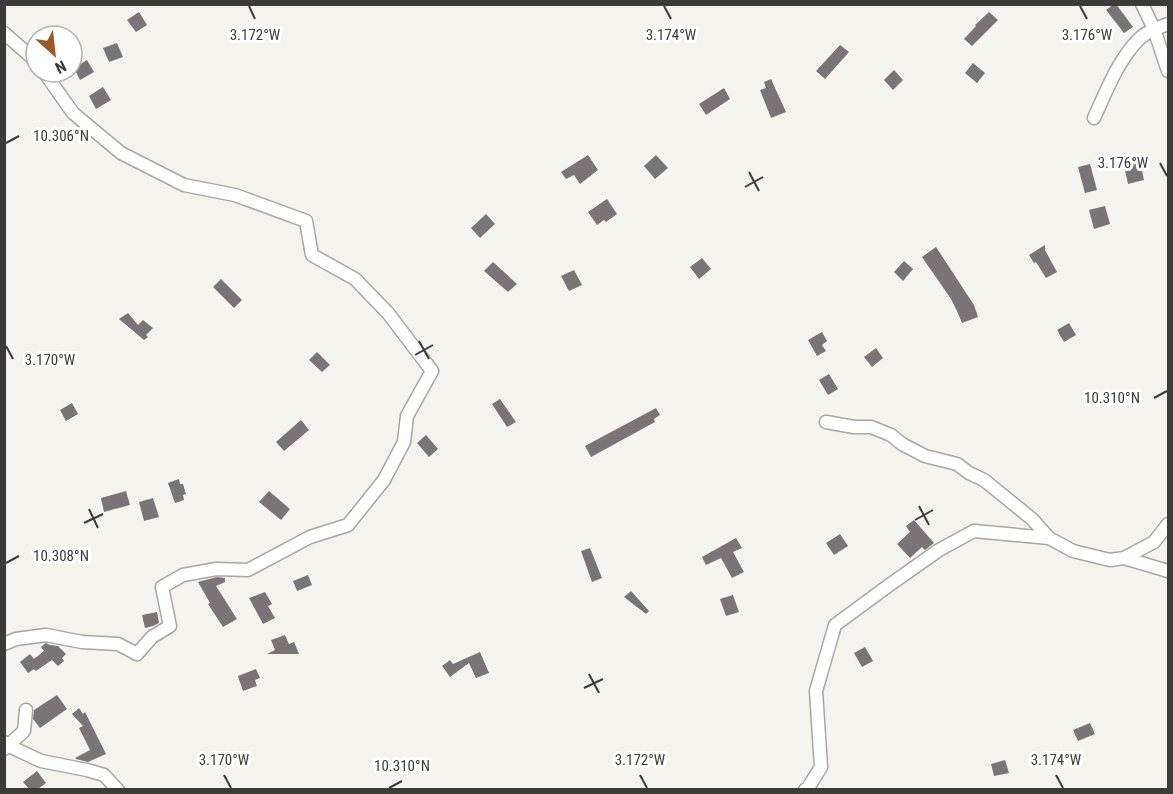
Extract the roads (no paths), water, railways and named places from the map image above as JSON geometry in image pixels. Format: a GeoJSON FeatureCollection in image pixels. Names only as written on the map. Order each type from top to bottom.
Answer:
{"type":"FeatureCollection","features":[{"type":"Feature","properties":{"kind":"street"},"geometry":{"type":"LineString","coordinates":[[1142,4],[1154,29],[1168,71]]}},
{"type":"Feature","properties":{"kind":"street"},"geometry":{"type":"LineString","coordinates":[[1094,118],[1116,69],[1139,39],[1154,29],[1168,24]]}},
{"type":"Feature","properties":{"kind":"street"},"geometry":{"type":"LineString","coordinates":[[4,33],[24,51]]}},
{"type":"Feature","properties":{"kind":"street"},"geometry":{"type":"LineString","coordinates":[[4,644],[16,639],[46,635],[82,642],[118,644],[137,654],[152,637],[170,626],[162,587],[183,575],[216,568],[248,570],[310,537],[348,525],[384,480],[404,442],[407,416],[432,371],[388,313],[356,279],[312,255],[306,221],[235,195],[184,185],[121,153],[73,113],[52,84]]}},
{"type":"Feature","properties":{"kind":"street"},"geometry":{"type":"LineString","coordinates":[[826,422],[854,427],[871,427],[891,435],[902,444],[925,456],[957,464],[984,480],[1032,519],[1049,538],[1073,551],[1110,560],[1124,558],[1154,542],[1168,524]]}},
{"type":"Feature","properties":{"kind":"street"},"geometry":{"type":"LineString","coordinates":[[805,789],[808,788],[821,767],[816,691],[835,626],[939,550],[974,531],[1049,538]]}},
{"type":"Feature","properties":{"kind":"street"},"geometry":{"type":"LineString","coordinates":[[1124,558],[1168,571]]}},
{"type":"Feature","properties":{"kind":"street"},"geometry":{"type":"LineString","coordinates":[[26,710],[24,731],[6,746],[41,761],[104,775],[118,789]]}}]}
